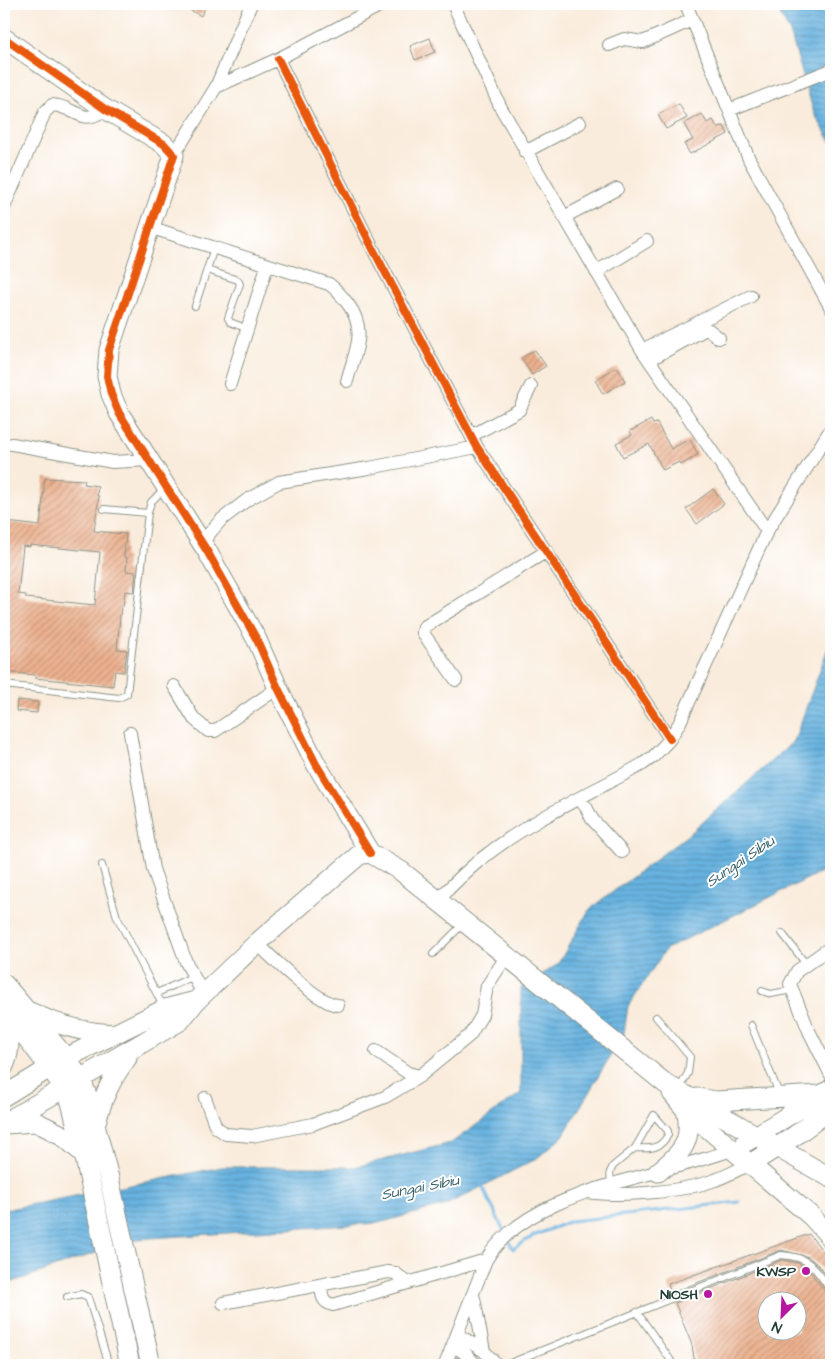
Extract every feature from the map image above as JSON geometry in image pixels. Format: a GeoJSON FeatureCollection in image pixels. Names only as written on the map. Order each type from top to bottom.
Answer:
{"type":"FeatureCollection","features":[{"type":"Feature","properties":{"kind":"street"},"geometry":{"type":"LineString","coordinates":[[250,4],[216,87],[174,155],[148,227],[109,350],[107,376],[111,394],[119,413],[165,488],[202,542],[257,640],[278,688],[316,764],[370,853],[401,871],[680,1095],[750,1164],[811,1216],[831,1238]]}},
{"type":"Feature","properties":{"kind":"street"},"geometry":{"type":"LineString","coordinates":[[216,87],[278,59],[383,4]]}},
{"type":"Feature","properties":{"kind":"street"},"geometry":{"type":"LineString","coordinates":[[453,4],[501,108],[525,152],[645,355],[767,531]]}},
{"type":"Feature","properties":{"kind":"street"},"geometry":{"type":"LineString","coordinates":[[686,4],[749,159],[831,308]]}},
{"type":"Feature","properties":{"kind":"street"},"geometry":{"type":"LineString","coordinates":[[609,45],[624,39],[643,42],[692,20]]}},
{"type":"Feature","properties":{"kind":"street"},"geometry":{"type":"LineString","coordinates":[[4,38],[105,109],[164,144],[174,155]]}},
{"type":"Feature","properties":{"kind":"street"},"geometry":{"type":"LineString","coordinates":[[278,59],[373,249],[474,442],[548,551],[670,739]]}},
{"type":"Feature","properties":{"kind":"street"},"geometry":{"type":"LineString","coordinates":[[729,110],[831,70]]}},
{"type":"Feature","properties":{"kind":"street"},"geometry":{"type":"LineString","coordinates":[[4,207],[45,112],[52,105],[87,118],[95,117],[105,109]]}},
{"type":"Feature","properties":{"kind":"street"},"geometry":{"type":"LineString","coordinates":[[525,152],[580,123]]}},
{"type":"Feature","properties":{"kind":"street"},"geometry":{"type":"LineString","coordinates":[[564,218],[617,188]]}},
{"type":"Feature","properties":{"kind":"street"},"geometry":{"type":"LineString","coordinates":[[148,227],[329,284],[338,290],[356,314],[360,334],[347,381]]}},
{"type":"Feature","properties":{"kind":"street"},"geometry":{"type":"LineString","coordinates":[[596,272],[647,241]]}},
{"type":"Feature","properties":{"kind":"street"},"geometry":{"type":"LineString","coordinates":[[230,384],[267,266]]}},
{"type":"Feature","properties":{"kind":"street"},"geometry":{"type":"LineString","coordinates":[[645,355],[751,296]]}},
{"type":"Feature","properties":{"kind":"street"},"geometry":{"type":"LineString","coordinates":[[645,355],[700,331],[709,330],[718,338]]}},
{"type":"Feature","properties":{"kind":"street"},"geometry":{"type":"LineString","coordinates":[[202,542],[221,520],[247,500],[279,482],[369,468],[474,442],[519,410],[531,386]]}},
{"type":"Feature","properties":{"kind":"street"},"geometry":{"type":"LineString","coordinates":[[438,900],[469,868],[491,851],[643,764],[654,756],[670,739],[693,696],[767,531],[831,429]]}},
{"type":"Feature","properties":{"kind":"street"},"geometry":{"type":"LineString","coordinates":[[12,444],[113,462],[148,460]]}},
{"type":"Feature","properties":{"kind":"street"},"geometry":{"type":"LineString","coordinates":[[456,680],[423,633],[424,626],[548,551]]}},
{"type":"Feature","properties":{"kind":"street"},"geometry":{"type":"LineString","coordinates":[[174,686],[194,719],[208,731],[215,730],[278,688]]}},
{"type":"Feature","properties":{"kind":"street"},"geometry":{"type":"LineString","coordinates":[[130,733],[150,859],[200,997]]}},
{"type":"Feature","properties":{"kind":"street"},"geometry":{"type":"LineString","coordinates":[[580,800],[592,819],[622,852]]}},
{"type":"Feature","properties":{"kind":"street"},"geometry":{"type":"LineString","coordinates":[[4,1124],[180,1022],[200,997],[257,943],[359,855],[370,853]]}},
{"type":"Feature","properties":{"kind":"street"},"geometry":{"type":"LineString","coordinates":[[257,943],[280,966],[330,1004],[338,1005]]}},
{"type":"Feature","properties":{"kind":"street"},"geometry":{"type":"LineString","coordinates":[[831,946],[806,964],[792,978],[792,990],[831,1075]]}},
{"type":"Feature","properties":{"kind":"street"},"geometry":{"type":"LineString","coordinates":[[205,1098],[216,1126],[226,1134],[252,1136],[313,1124],[386,1097],[420,1076],[470,1035],[478,1024],[484,1007],[487,986],[506,957]]}},
{"type":"Feature","properties":{"kind":"street"},"geometry":{"type":"LineString","coordinates":[[4,984],[66,1058],[73,1084],[84,1154],[130,1365]]}},
{"type":"Feature","properties":{"kind":"street"},"geometry":{"type":"LineString","coordinates":[[4,1096],[66,1058],[115,1034],[161,1001],[182,1002],[200,997]]}},
{"type":"Feature","properties":{"kind":"street"},"geometry":{"type":"LineString","coordinates":[[4,1066],[8,1056],[10,1037],[5,1010]]}},
{"type":"Feature","properties":{"kind":"street"},"geometry":{"type":"LineString","coordinates":[[5,1010],[50,1068],[73,1084],[96,1122],[151,1365]]}},
{"type":"Feature","properties":{"kind":"street"},"geometry":{"type":"LineString","coordinates":[[27,1010],[73,1028],[115,1034]]}},
{"type":"Feature","properties":{"kind":"street"},"geometry":{"type":"LineString","coordinates":[[96,1122],[104,1094],[113,1076],[134,1050]]}},
{"type":"Feature","properties":{"kind":"street"},"geometry":{"type":"LineString","coordinates":[[376,1052],[408,1073],[420,1076]]}},
{"type":"Feature","properties":{"kind":"street"},"geometry":{"type":"LineString","coordinates":[[680,1095],[716,1101],[825,1092]]}},
{"type":"Feature","properties":{"kind":"street"},"geometry":{"type":"LineString","coordinates":[[466,1365],[445,1364],[486,1260],[510,1232],[550,1208],[611,1183],[715,1157],[734,1149],[825,1092]]}},
{"type":"Feature","properties":{"kind":"street"},"geometry":{"type":"LineString","coordinates":[[680,1095],[831,1178]]}},
{"type":"Feature","properties":{"kind":"street"},"geometry":{"type":"LineString","coordinates":[[658,1172],[677,1158],[686,1144],[689,1122],[680,1095]]}},
{"type":"Feature","properties":{"kind":"street"},"geometry":{"type":"LineString","coordinates":[[588,1192],[612,1195],[674,1189],[716,1180],[750,1164],[776,1148],[831,1109]]}},
{"type":"Feature","properties":{"kind":"street"},"geometry":{"type":"LineString","coordinates":[[4,1124],[36,1122],[62,1135],[84,1154]]}},
{"type":"Feature","properties":{"kind":"street"},"geometry":{"type":"LineString","coordinates":[[321,1286],[322,1299],[326,1303],[333,1305],[486,1260]]}},
{"type":"Feature","properties":{"kind":"street"},"geometry":{"type":"LineString","coordinates":[[222,1303],[388,1272],[395,1273],[407,1282]]}},
{"type":"Feature","properties":{"kind":"street"},"geometry":{"type":"LineString","coordinates":[[373,1275],[378,1292]]}},
{"type":"Feature","properties":{"kind":"street"},"geometry":{"type":"LineString","coordinates":[[473,1295],[484,1351]]}},
{"type":"Feature","properties":{"kind":"street"},"geometry":{"type":"LineString","coordinates":[[455,1340],[484,1351],[497,1365]]}},
{"type":"Feature","properties":{"kind":"street"},"geometry":{"type":"LineString","coordinates":[[455,1340],[476,1365]]}},
{"type":"Feature","properties":{"kind":"lane"},"geometry":{"type":"LineString","coordinates":[[195,306],[214,248]]}},
{"type":"Feature","properties":{"kind":"lane"},"geometry":{"type":"LineString","coordinates":[[207,270],[238,280],[240,284],[228,318],[230,322],[248,329]]}},
{"type":"Feature","properties":{"kind":"lane"},"geometry":{"type":"LineString","coordinates":[[4,685],[119,698],[127,694],[148,513],[151,502],[165,488]]}},
{"type":"Feature","properties":{"kind":"lane"},"geometry":{"type":"LineString","coordinates":[[104,509],[148,513]]}},
{"type":"Feature","properties":{"kind":"lane"},"geometry":{"type":"LineString","coordinates":[[102,865],[117,917],[161,1001],[192,977]]}},
{"type":"Feature","properties":{"kind":"lane"},"geometry":{"type":"LineString","coordinates":[[433,954],[464,923]]}},
{"type":"Feature","properties":{"kind":"lane"},"geometry":{"type":"LineString","coordinates":[[782,933],[806,964]]}},
{"type":"Feature","properties":{"kind":"lane"},"geometry":{"type":"LineString","coordinates":[[762,991],[771,994],[792,990]]}},
{"type":"Feature","properties":{"kind":"lane"},"geometry":{"type":"LineString","coordinates":[[656,1017],[690,1057],[688,1073],[680,1095]]}},
{"type":"Feature","properties":{"kind":"lane"},"geometry":{"type":"LineString","coordinates":[[751,1025],[780,1097]]}},
{"type":"Feature","properties":{"kind":"lane"},"geometry":{"type":"LineString","coordinates":[[611,1183],[610,1172],[613,1166],[635,1148],[654,1115],[668,1131],[668,1135],[660,1146],[649,1149],[635,1148]]}},
{"type":"Feature","properties":{"kind":"lane"},"geometry":{"type":"LineString","coordinates":[[505,1365],[781,1255],[799,1256],[815,1268],[831,1291]]}},
{"type":"Feature","properties":{"kind":"lane"},"geometry":{"type":"LineString","coordinates":[[67,1297],[81,1294],[88,1297],[109,1365]]}},
{"type":"Feature","properties":{"kind":"lane"},"geometry":{"type":"LineString","coordinates":[[637,1312],[674,1365]]}},
{"type":"Feature","properties":{"kind":"water"},"geometry":{"type":"Polygon","coordinates":[[[774,4],[831,4],[831,142],[814,113],[790,32],[774,4]]]}},
{"type":"Feature","properties":{"kind":"water","name":"Sungai Sibiu"},"geometry":{"type":"Polygon","coordinates":[[[831,640],[831,867],[666,949],[628,1006],[624,1033],[563,1136],[536,1159],[446,1205],[378,1223],[136,1239],[4,1285],[4,1210],[222,1167],[355,1167],[451,1143],[521,1093],[521,988],[558,964],[589,910],[693,831],[794,741],[831,640]]]}},
{"type":"Feature","properties":{"kind":"building"},"geometry":{"type":"Polygon","coordinates":[[[179,4],[207,4],[201,16],[179,4]]]}},
{"type":"Feature","properties":{"kind":"building"},"geometry":{"type":"Polygon","coordinates":[[[430,38],[435,52],[415,60],[410,46],[430,38]]]}},
{"type":"Feature","properties":{"kind":"building"},"geometry":{"type":"Polygon","coordinates":[[[679,104],[687,118],[666,129],[658,115],[679,104]]]}},
{"type":"Feature","properties":{"kind":"building"},"geometry":{"type":"Polygon","coordinates":[[[702,114],[707,123],[713,120],[717,127],[724,126],[728,134],[690,154],[684,144],[693,140],[684,124],[702,114]]]}},
{"type":"Feature","properties":{"kind":"building"},"geometry":{"type":"Polygon","coordinates":[[[535,350],[546,366],[532,375],[521,358],[535,350]]]}},
{"type":"Feature","properties":{"kind":"building"},"geometry":{"type":"Polygon","coordinates":[[[617,367],[625,381],[603,394],[595,380],[617,367]]]}},
{"type":"Feature","properties":{"kind":"building"},"geometry":{"type":"Polygon","coordinates":[[[651,420],[653,424],[657,423],[671,449],[690,439],[698,455],[681,465],[679,462],[663,470],[649,444],[623,457],[616,443],[632,435],[630,431],[651,420]]]}},
{"type":"Feature","properties":{"kind":"building"},"geometry":{"type":"Polygon","coordinates":[[[45,478],[85,480],[84,484],[98,486],[97,496],[99,496],[94,531],[126,534],[124,557],[127,558],[126,571],[136,572],[134,592],[125,591],[123,607],[121,606],[117,649],[127,650],[124,672],[115,671],[113,686],[35,678],[35,675],[4,672],[4,536],[6,536],[7,522],[40,526],[45,478]],[[30,545],[30,547],[23,546],[18,594],[26,595],[26,598],[95,605],[100,552],[30,545]]]}},
{"type":"Feature","properties":{"kind":"building"},"geometry":{"type":"Polygon","coordinates":[[[713,489],[724,504],[697,524],[686,509],[713,489]]]}},
{"type":"Feature","properties":{"kind":"building"},"geometry":{"type":"Polygon","coordinates":[[[17,700],[38,702],[37,713],[16,711],[17,700]]]}},
{"type":"Feature","properties":{"kind":"building"},"geometry":{"type":"Polygon","coordinates":[[[809,1234],[831,1261],[831,1282],[820,1267],[809,1257],[781,1250],[671,1293],[668,1284],[809,1234]]]}},
{"type":"Feature","properties":{"kind":"building"},"geometry":{"type":"Polygon","coordinates":[[[782,1260],[798,1263],[808,1269],[827,1294],[831,1296],[831,1365],[695,1365],[692,1345],[675,1303],[782,1260]]]}},
{"type":"Feature","properties":{"kind":"waterway"},"geometry":{"type":"LineString","coordinates":[[481,1184],[505,1233]]}},
{"type":"Feature","properties":{"kind":"waterway"},"geometry":{"type":"LineString","coordinates":[[507,1238],[513,1249],[533,1236],[571,1221],[739,1202]]}},
{"type":"Feature","properties":{"kind":"cycle path"},"geometry":{"type":"LineString","coordinates":[[4,38],[105,109],[164,144],[174,155],[109,350],[107,376],[111,394],[119,413],[207,551],[257,640],[278,688],[316,764],[370,853]]}},
{"type":"Feature","properties":{"kind":"cycle path"},"geometry":{"type":"LineString","coordinates":[[278,59],[373,249],[477,447],[670,739]]}},
{"type":"Feature","properties":{"kind":"place","name":"KWSP"},"geometry":{"type":"Point","coordinates":[806,1271]}},
{"type":"Feature","properties":{"kind":"place","name":"NIOSH"},"geometry":{"type":"Point","coordinates":[708,1294]}}]}
